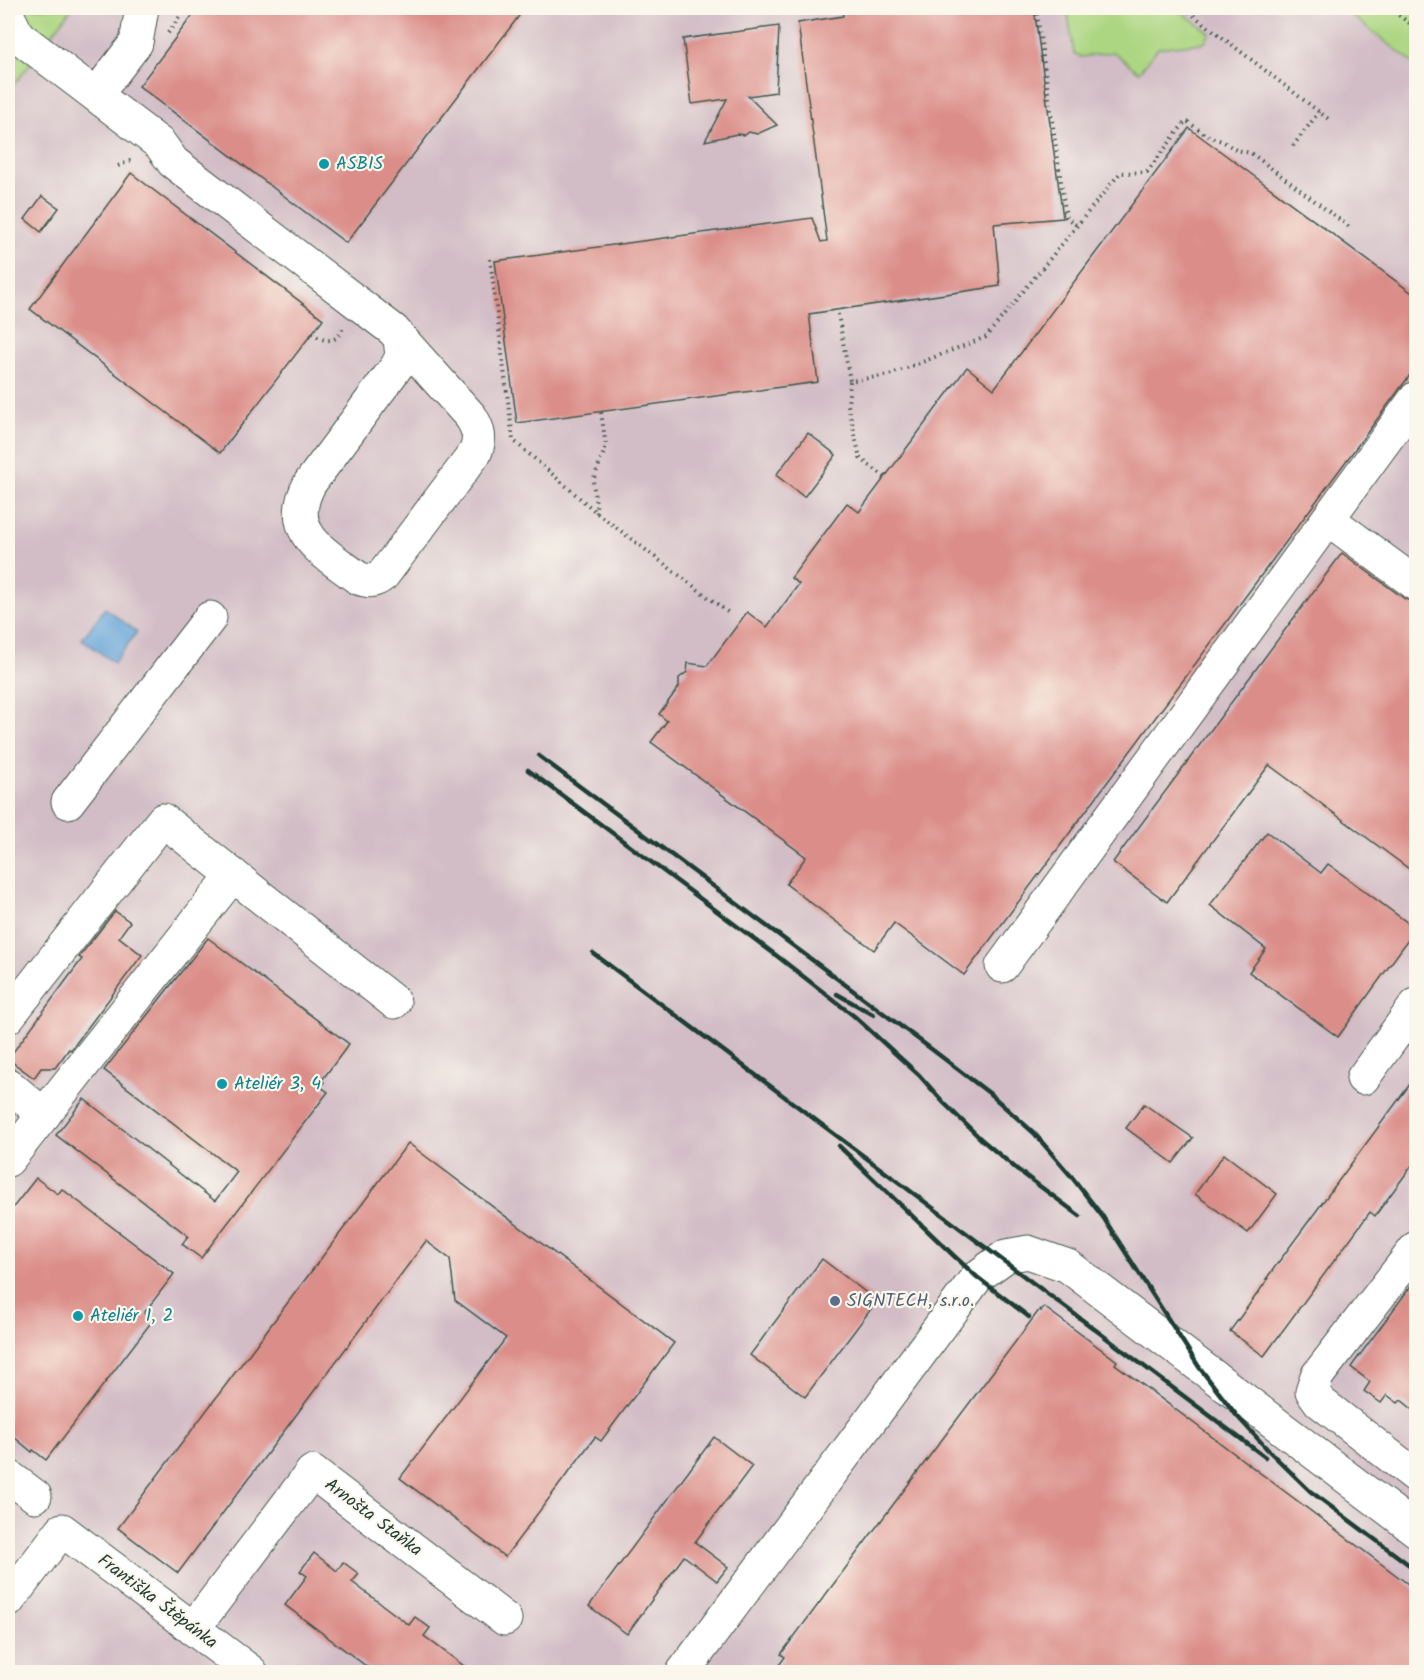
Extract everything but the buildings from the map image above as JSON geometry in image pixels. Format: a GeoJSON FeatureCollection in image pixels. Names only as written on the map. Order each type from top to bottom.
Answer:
{"type":"FeatureCollection","features":[{"type":"Feature","properties":{"kind":"street"},"geometry":{"type":"LineString","coordinates":[[96,95],[136,43],[142,8]]}},
{"type":"Feature","properties":{"kind":"street"},"geometry":{"type":"LineString","coordinates":[[11,29],[160,144],[173,162],[385,323],[393,330],[471,417],[477,426],[479,444],[475,453],[383,575],[375,581],[367,581],[358,578],[314,545],[302,524],[302,508],[304,494],[310,483],[398,366],[402,356],[400,339]]}},
{"type":"Feature","properties":{"kind":"street"},"geometry":{"type":"LineString","coordinates":[[1002,966],[1328,519],[1410,419]]}},
{"type":"Feature","properties":{"kind":"street"},"geometry":{"type":"LineString","coordinates":[[1328,519],[1416,584]]}},
{"type":"Feature","properties":{"kind":"street"},"geometry":{"type":"LineString","coordinates":[[68,802],[210,618]]}},
{"type":"Feature","properties":{"kind":"street"},"geometry":{"type":"LineString","coordinates":[[8,1017],[163,820],[394,1002]]}},
{"type":"Feature","properties":{"kind":"street"},"geometry":{"type":"LineString","coordinates":[[8,1160],[233,875]]}},
{"type":"Feature","properties":{"kind":"street"},"geometry":{"type":"LineString","coordinates":[[1363,1078],[1416,1005]]}},
{"type":"Feature","properties":{"kind":"street"},"geometry":{"type":"LineString","coordinates":[[8,1085],[44,1115]]}},
{"type":"Feature","properties":{"kind":"street"},"geometry":{"type":"LineString","coordinates":[[1416,1248],[1317,1376],[1312,1391],[1320,1402],[1416,1476]]}},
{"type":"Feature","properties":{"kind":"street"},"geometry":{"type":"LineString","coordinates":[[683,1672],[977,1277],[1006,1256],[1028,1252],[1068,1266],[1416,1530]]}},
{"type":"Feature","properties":{"kind":"street","name":"Arnošta Staňka"},"geometry":{"type":"LineString","coordinates":[[193,1629],[312,1472],[505,1619]]}},
{"type":"Feature","properties":{"kind":"street"},"geometry":{"type":"LineString","coordinates":[[8,1476],[35,1496]]}},
{"type":"Feature","properties":{"kind":"street","name":"Františka Štěpánka"},"geometry":{"type":"LineString","coordinates":[[8,1601],[62,1530],[251,1672]]}},
{"type":"Feature","properties":{"kind":"path"},"geometry":{"type":"LineString","coordinates":[[1036,8],[1066,217],[1077,226]]}},
{"type":"Feature","properties":{"kind":"path"},"geometry":{"type":"LineString","coordinates":[[1184,8],[1331,121]]}},
{"type":"Feature","properties":{"kind":"path"},"geometry":{"type":"LineString","coordinates":[[1389,8],[1416,28]]}},
{"type":"Feature","properties":{"kind":"path"},"geometry":{"type":"LineString","coordinates":[[1408,21],[1416,22]]}},
{"type":"Feature","properties":{"kind":"path"},"geometry":{"type":"LineString","coordinates":[[1293,146],[1319,112]]}},
{"type":"Feature","properties":{"kind":"path"},"geometry":{"type":"LineString","coordinates":[[850,381],[889,375],[986,337],[1120,173],[1147,172],[1185,122],[1236,150],[1251,153],[1303,189],[1352,229]]}},
{"type":"Feature","properties":{"kind":"path"},"geometry":{"type":"LineString","coordinates":[[490,259],[513,440],[597,513],[729,613]]}},
{"type":"Feature","properties":{"kind":"path"},"geometry":{"type":"LineString","coordinates":[[838,314],[850,381],[848,405],[860,458],[885,477]]}},
{"type":"Feature","properties":{"kind":"path"},"geometry":{"type":"LineString","coordinates":[[597,513],[593,481],[606,446],[601,412]]}},
{"type":"Feature","properties":{"kind":"shaded area"},"geometry":{"type":"Polygon","coordinates":[[[72,8],[1342,8],[1416,65],[1416,1672],[8,1672],[8,92],[72,8]]]}},
{"type":"Feature","properties":{"kind":"green space"},"geometry":{"type":"Polygon","coordinates":[[[13,8],[72,8],[46,42],[13,8]]]}},
{"type":"Feature","properties":{"kind":"green space"},"geometry":{"type":"Polygon","coordinates":[[[1067,8],[1176,8],[1210,33],[1201,43],[1158,48],[1139,72],[1113,52],[1081,57],[1074,53],[1067,8]]]}},
{"type":"Feature","properties":{"kind":"green space"},"geometry":{"type":"Polygon","coordinates":[[[1342,8],[1416,8],[1416,65],[1342,8]]]}},
{"type":"Feature","properties":{"kind":"green space"},"geometry":{"type":"Polygon","coordinates":[[[8,47],[31,63],[8,92],[8,47]]]}},
{"type":"Feature","properties":{"kind":"water"},"geometry":{"type":"Polygon","coordinates":[[[105,608],[137,632],[114,663],[82,639],[105,608]]]}},
{"type":"Feature","properties":{"kind":"railway"},"geometry":{"type":"LineString","coordinates":[[539,756],[934,1051],[989,1093],[1034,1133],[1103,1217],[1199,1367],[1237,1416],[1310,1491],[1416,1570]]}},
{"type":"Feature","properties":{"kind":"railway"},"geometry":{"type":"LineString","coordinates":[[528,770],[854,1016],[919,1075],[982,1140],[1080,1216]]}},
{"type":"Feature","properties":{"kind":"railway"},"geometry":{"type":"LineString","coordinates":[[593,953],[1265,1457]]}},
{"type":"Feature","properties":{"kind":"railway"},"geometry":{"type":"LineString","coordinates":[[837,994],[874,1015]]}},
{"type":"Feature","properties":{"kind":"railway"},"geometry":{"type":"LineString","coordinates":[[839,1146],[977,1277],[1029,1317]]}},
{"type":"Feature","properties":{"kind":"place","name":"ASBIS"},"geometry":{"type":"Point","coordinates":[324,164]}},
{"type":"Feature","properties":{"kind":"place","name":"Ateliér 3, 4"},"geometry":{"type":"Point","coordinates":[222,1084]}},
{"type":"Feature","properties":{"kind":"place","name":"SIGNTECH, s.r.o."},"geometry":{"type":"Point","coordinates":[835,1301]}},
{"type":"Feature","properties":{"kind":"place","name":"Ateliér 1, 2"},"geometry":{"type":"Point","coordinates":[78,1316]}}]}
